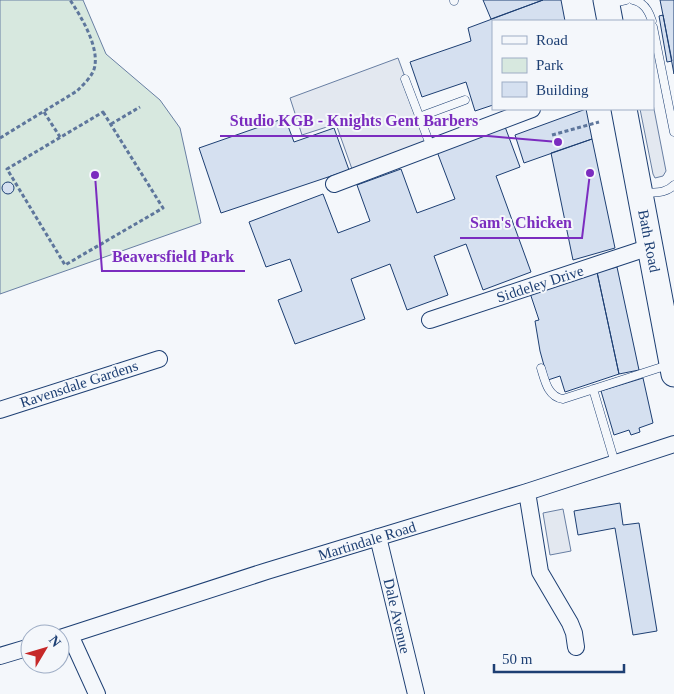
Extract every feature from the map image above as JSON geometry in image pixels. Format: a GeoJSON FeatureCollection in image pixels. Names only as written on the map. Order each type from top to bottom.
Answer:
{"type":"FeatureCollection","features":[{"type":"Feature","properties":{"kind":"main road","name":"Bath Road"},"geometry":{"type":"LineString","coordinates":[[624,110],[673,369]]}},
{"type":"Feature","properties":{"kind":"street"},"geometry":{"type":"LineString","coordinates":[[334,184],[529,110]]}},
{"type":"Feature","properties":{"kind":"street","name":"Siddeley Drive"},"geometry":{"type":"LineString","coordinates":[[430,320],[650,247]]}},
{"type":"Feature","properties":{"kind":"street","name":"Ravensdale Gardens"},"geometry":{"type":"LineString","coordinates":[[0,410],[159,359]]}},
{"type":"Feature","properties":{"kind":"street","name":"Martindale Road"},"geometry":{"type":"LineString","coordinates":[[70,635],[267,571],[527,492],[674,444]]}},
{"type":"Feature","properties":{"kind":"street"},"geometry":{"type":"LineString","coordinates":[[527,492],[540,572],[570,623],[576,647]]}},
{"type":"Feature","properties":{"kind":"street","name":"Dale Avenue"},"geometry":{"type":"LineString","coordinates":[[378,537],[416,694]]}},
{"type":"Feature","properties":{"kind":"street"},"geometry":{"type":"LineString","coordinates":[[70,646],[97,694]]}},
{"type":"Feature","properties":{"kind":"street"},"geometry":{"type":"LineString","coordinates":[[0,656],[20,650]]}},
{"type":"Feature","properties":{"kind":"lane"},"geometry":{"type":"LineString","coordinates":[[633,0],[640,2],[648,9],[652,20]]}},
{"type":"Feature","properties":{"kind":"lane"},"geometry":{"type":"LineString","coordinates":[[654,31],[671,105],[674,132]]}},
{"type":"Feature","properties":{"kind":"lane"},"geometry":{"type":"LineString","coordinates":[[405,79],[431,147]]}},
{"type":"Feature","properties":{"kind":"lane"},"geometry":{"type":"LineString","coordinates":[[419,117],[465,100]]}},
{"type":"Feature","properties":{"kind":"lane"},"geometry":{"type":"LineString","coordinates":[[640,193],[663,192],[674,185]]}},
{"type":"Feature","properties":{"kind":"lane"},"geometry":{"type":"LineString","coordinates":[[540,368],[548,390],[557,399],[563,399],[593,389],[673,369]]}},
{"type":"Feature","properties":{"kind":"lane"},"geometry":{"type":"LineString","coordinates":[[593,389],[615,463]]}},
{"type":"Feature","properties":{"kind":"path"},"geometry":{"type":"LineString","coordinates":[[1,137],[77,91],[87,82],[95,66],[93,47],[78,11],[70,0]]}},
{"type":"Feature","properties":{"kind":"path"},"geometry":{"type":"LineString","coordinates":[[111,124],[140,106]]}},
{"type":"Feature","properties":{"kind":"path"},"geometry":{"type":"LineString","coordinates":[[44,112],[60,138]]}},
{"type":"Feature","properties":{"kind":"path"},"geometry":{"type":"LineString","coordinates":[[103,112],[111,124],[163,208],[65,265],[7,169],[103,112]]}},
{"type":"Feature","properties":{"kind":"path"},"geometry":{"type":"LineString","coordinates":[[552,135],[598,122]]}},
{"type":"Feature","properties":{"kind":"green space"},"geometry":{"type":"Polygon","coordinates":[[[0,0],[83,0],[106,54],[160,100],[180,128],[201,223],[0,294],[0,0]]]}},
{"type":"Feature","properties":{"kind":"shaded area"},"geometry":{"type":"Polygon","coordinates":[[[398,58],[428,140],[352,169],[336,124],[302,135],[290,98],[398,58]]]}},
{"type":"Feature","properties":{"kind":"shaded area"},"geometry":{"type":"Polygon","coordinates":[[[654,109],[666,171],[663,176],[655,178],[640,110],[654,109]]]}},
{"type":"Feature","properties":{"kind":"shaded area"},"geometry":{"type":"Polygon","coordinates":[[[563,509],[571,551],[550,555],[543,513],[563,509]]]}},
{"type":"Feature","properties":{"kind":"building"},"geometry":{"type":"Polygon","coordinates":[[[483,0],[543,0],[491,19],[483,0]]]}},
{"type":"Feature","properties":{"kind":"building"},"geometry":{"type":"Polygon","coordinates":[[[543,0],[561,0],[565,20],[492,20],[492,105],[475,111],[466,82],[422,97],[410,62],[471,41],[468,28],[543,0]]]}},
{"type":"Feature","properties":{"kind":"building"},"geometry":{"type":"Polygon","coordinates":[[[660,0],[674,0],[674,74],[663,15],[660,0]]]}},
{"type":"Feature","properties":{"kind":"building"},"geometry":{"type":"Polygon","coordinates":[[[663,15],[672,61],[667,62],[659,16],[663,15]]]}},
{"type":"Feature","properties":{"kind":"building"},"geometry":{"type":"Polygon","coordinates":[[[586,110],[592,139],[524,163],[515,135],[586,110]]]}},
{"type":"Feature","properties":{"kind":"building"},"geometry":{"type":"Polygon","coordinates":[[[285,118],[294,142],[334,128],[349,170],[221,213],[199,148],[285,118]]]}},
{"type":"Feature","properties":{"kind":"building"},"geometry":{"type":"Polygon","coordinates":[[[504,124],[520,167],[496,176],[531,272],[483,290],[466,244],[434,256],[448,295],[407,310],[390,264],[351,279],[365,319],[295,344],[278,300],[302,291],[290,259],[266,267],[249,222],[323,194],[338,233],[370,221],[357,185],[401,169],[417,213],[455,199],[436,149],[504,124]]]}},
{"type":"Feature","properties":{"kind":"building"},"geometry":{"type":"Polygon","coordinates":[[[592,139],[615,248],[573,260],[551,153],[592,139]]]}},
{"type":"Feature","properties":{"kind":"building"},"geometry":{"type":"Polygon","coordinates":[[[8,182],[14,188],[8,194],[2,188],[8,182]]]}},
{"type":"Feature","properties":{"kind":"building"},"geometry":{"type":"Polygon","coordinates":[[[617,267],[639,370],[619,374],[597,272],[617,267]]]}},
{"type":"Feature","properties":{"kind":"building"},"geometry":{"type":"Polygon","coordinates":[[[597,272],[619,374],[565,392],[560,376],[548,380],[540,351],[535,321],[539,320],[530,293],[597,272]]]}},
{"type":"Feature","properties":{"kind":"building"},"geometry":{"type":"Polygon","coordinates":[[[643,378],[653,423],[639,428],[640,432],[631,435],[629,430],[614,435],[601,391],[643,378]]]}},
{"type":"Feature","properties":{"kind":"building"},"geometry":{"type":"Polygon","coordinates":[[[620,503],[623,525],[639,523],[657,631],[633,635],[615,528],[578,535],[574,511],[620,503]]]}},
{"type":"Feature","properties":{"kind":"place","name":"Studio KGB - Knights Gent Barbers"},"geometry":{"type":"Point","coordinates":[558,142]}},
{"type":"Feature","properties":{"kind":"place","name":"Sam's Chicken"},"geometry":{"type":"Point","coordinates":[590,173]}},
{"type":"Feature","properties":{"kind":"place","name":"Beaversfield Park"},"geometry":{"type":"Point","coordinates":[95,175]}}]}
